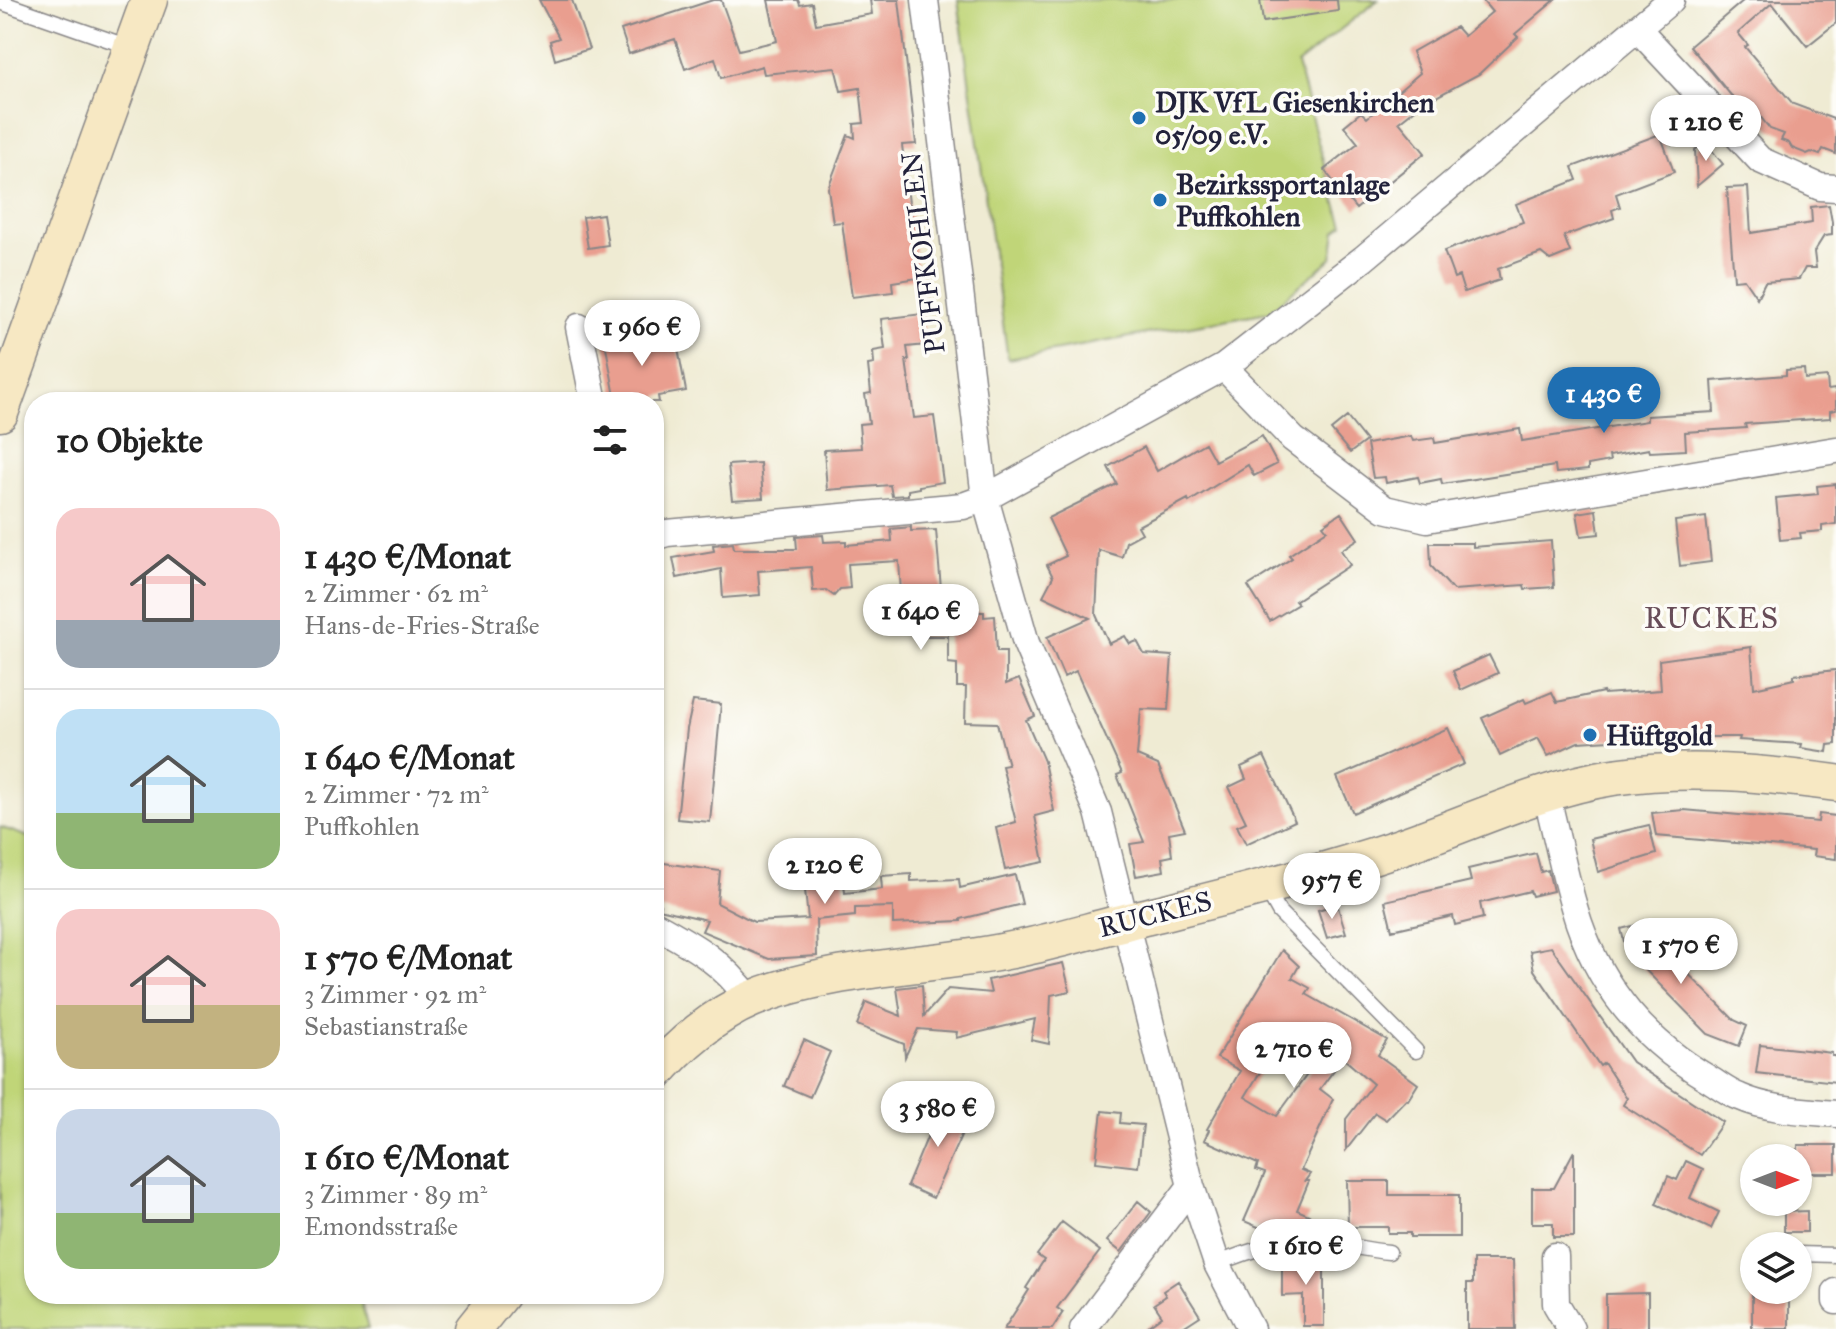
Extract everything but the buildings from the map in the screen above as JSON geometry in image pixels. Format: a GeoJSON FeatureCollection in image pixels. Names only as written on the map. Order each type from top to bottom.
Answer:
{"type":"FeatureCollection","features":[{"type":"Feature","properties":{"kind":"main road"},"geometry":{"type":"LineString","coordinates":[[0,413],[149,0]]}},
{"type":"Feature","properties":{"kind":"main road","name":"RUCKES"},"geometry":{"type":"LineString","coordinates":[[664,1066],[705,1027],[750,1000],[803,982],[983,956],[1125,922],[1373,856],[1546,793],[1610,777],[1666,771],[1752,772],[1836,783]]}},
{"type":"Feature","properties":{"kind":"main road"},"geometry":{"type":"LineString","coordinates":[[473,1329],[493,1304]]}},
{"type":"Feature","properties":{"kind":"street","name":"PUFFKOHLEN"},"geometry":{"type":"LineString","coordinates":[[925,0],[985,498],[1026,643],[1098,812],[1191,1186],[1217,1264],[1251,1329]]}},
{"type":"Feature","properties":{"kind":"street"},"geometry":{"type":"LineString","coordinates":[[664,534],[963,506],[985,498],[1224,367],[1363,259],[1671,0]]}},
{"type":"Feature","properties":{"kind":"street"},"geometry":{"type":"LineString","coordinates":[[1637,28],[1760,160],[1820,187],[1836,188]]}},
{"type":"Feature","properties":{"kind":"street"},"geometry":{"type":"LineString","coordinates":[[579,327],[592,392]]}},
{"type":"Feature","properties":{"kind":"street"},"geometry":{"type":"LineString","coordinates":[[1224,367],[1293,439],[1385,509],[1427,519],[1836,450]]}},
{"type":"Feature","properties":{"kind":"street"},"geometry":{"type":"LineString","coordinates":[[1546,793],[1579,922],[1598,967],[1618,999],[1646,1032],[1676,1060],[1741,1098],[1796,1111],[1836,1114]]}},
{"type":"Feature","properties":{"kind":"street"},"geometry":{"type":"LineString","coordinates":[[664,929],[705,952],[733,976],[750,1000]]}},
{"type":"Feature","properties":{"kind":"street"},"geometry":{"type":"LineString","coordinates":[[1083,1329],[1191,1186]]}},
{"type":"Feature","properties":{"kind":"street"},"geometry":{"type":"LineString","coordinates":[[1555,1256],[1556,1304],[1571,1329]]}},
{"type":"Feature","properties":{"kind":"street"},"geometry":{"type":"LineString","coordinates":[[1836,1292],[1836,1301]]}},
{"type":"Feature","properties":{"kind":"lane"},"geometry":{"type":"LineString","coordinates":[[0,2],[132,48]]}},
{"type":"Feature","properties":{"kind":"lane"},"geometry":{"type":"LineString","coordinates":[[1264,886],[1279,912],[1416,1051]]}},
{"type":"Feature","properties":{"kind":"lane"},"geometry":{"type":"LineString","coordinates":[[1217,1264],[1253,1248],[1296,1242],[1389,1252]]}},
{"type":"Feature","properties":{"kind":"lane"},"geometry":{"type":"LineString","coordinates":[[1812,1254],[1836,1255]]}},
{"type":"Feature","properties":{"kind":"green space","name":"Bezirkssportanlage Puffkohlen"},"geometry":{"type":"Polygon","coordinates":[[[958,0],[1378,0],[1297,64],[1343,225],[1336,231],[1332,258],[1268,312],[1008,359],[958,0]]]}},
{"type":"Feature","properties":{"kind":"green space"},"geometry":{"type":"Polygon","coordinates":[[[0,827],[24,835],[24,1304],[362,1304],[368,1329],[0,1329],[0,827]]]}},
{"type":"Feature","properties":{"kind":"place","name":"DJK VfL Giesenkirchen 05/09 e.V."},"geometry":{"type":"Point","coordinates":[1139,118]}},
{"type":"Feature","properties":{"kind":"place","name":"Bezirkssportanlage Puffkohlen"},"geometry":{"type":"Point","coordinates":[1160,200]}},
{"type":"Feature","properties":{"kind":"place","name":"Hüftgold"},"geometry":{"type":"Point","coordinates":[1590,735]}},
{"type":"Feature","properties":{"kind":"district","name":"RUCKES"},"geometry":{"type":"Point","coordinates":[1712,618]}}]}
